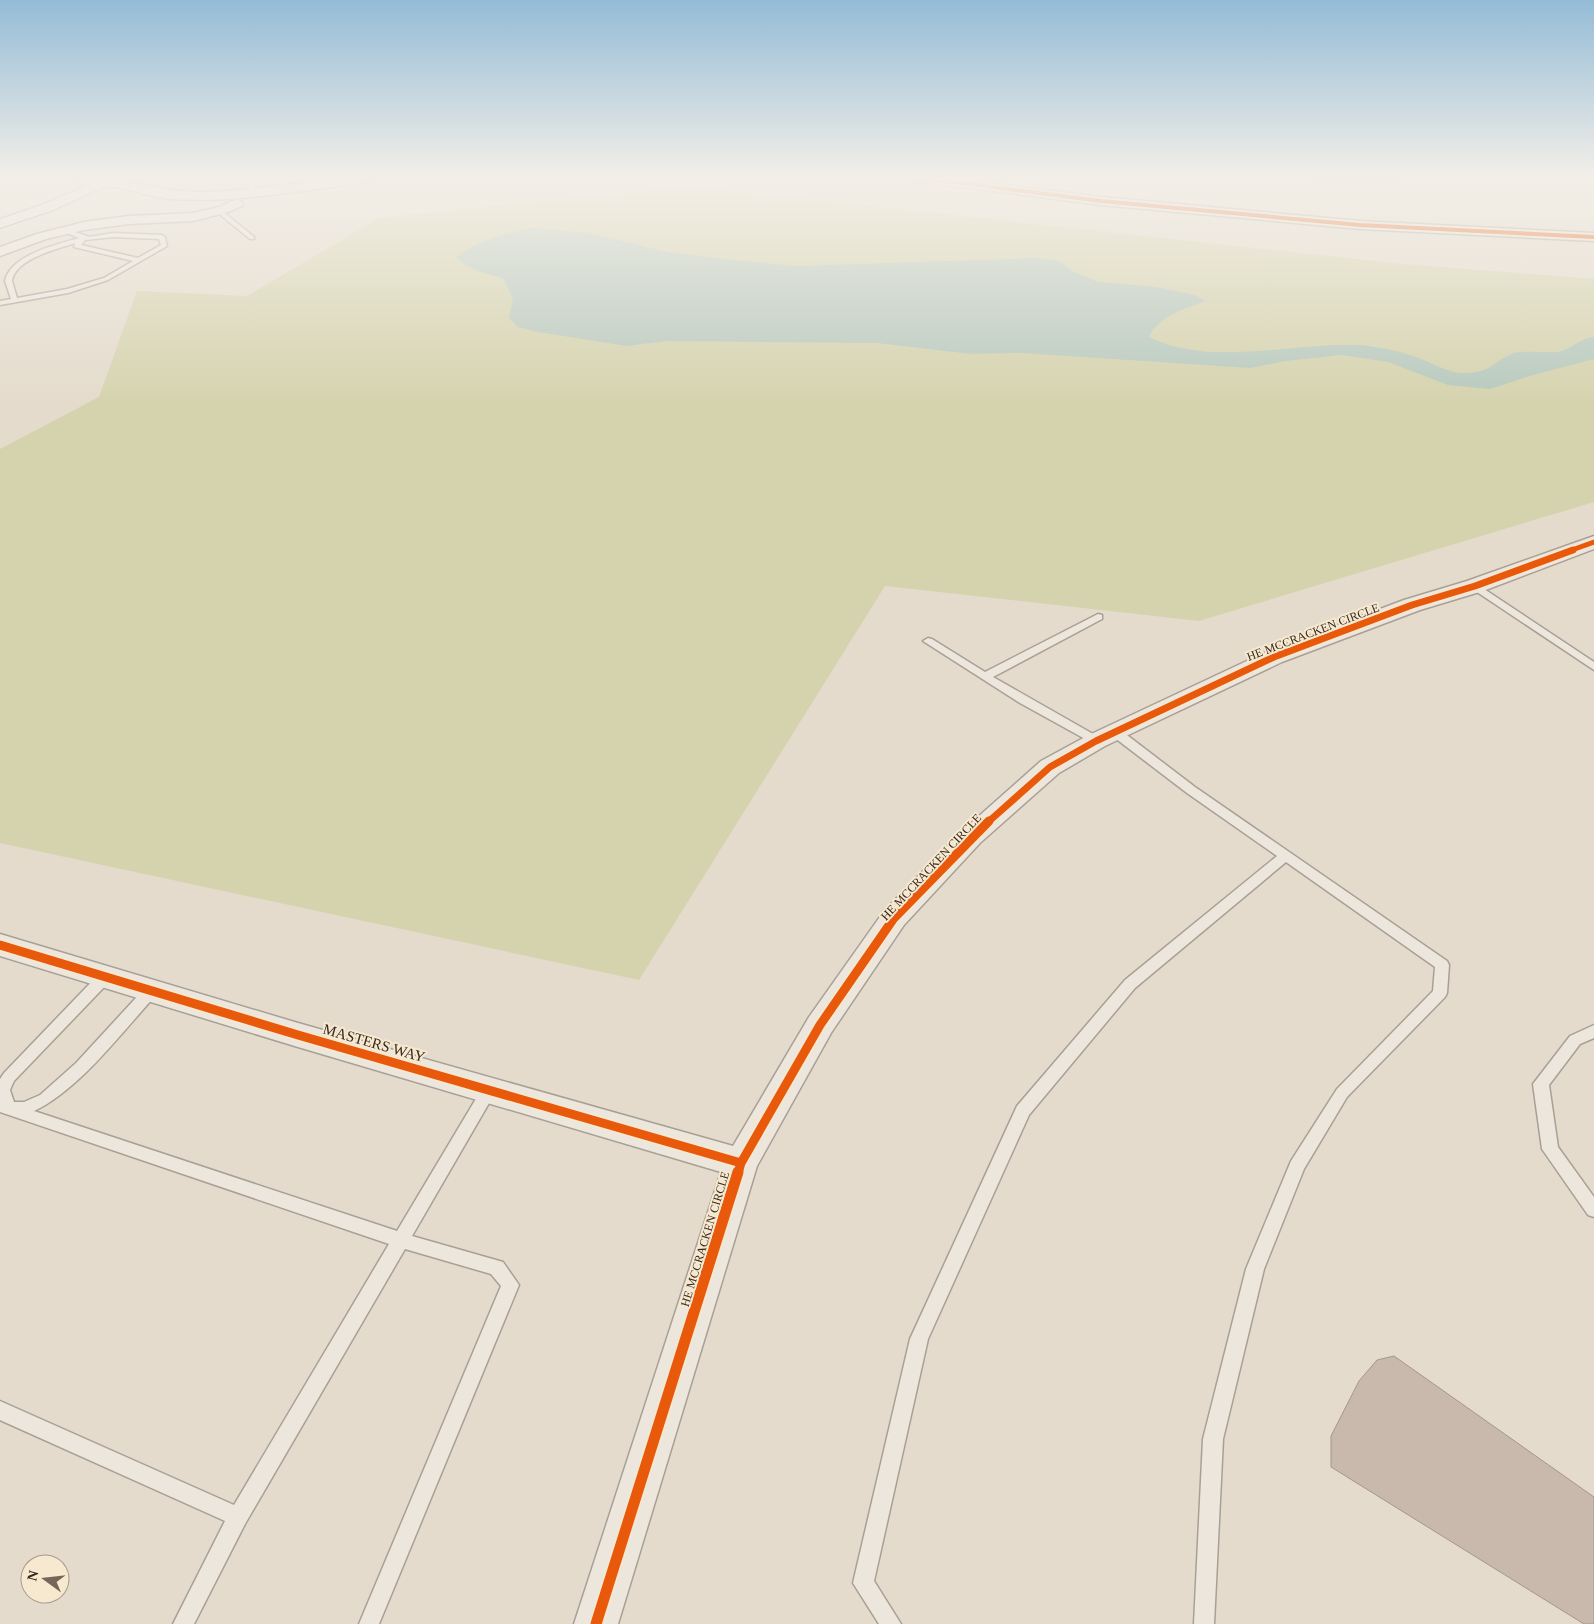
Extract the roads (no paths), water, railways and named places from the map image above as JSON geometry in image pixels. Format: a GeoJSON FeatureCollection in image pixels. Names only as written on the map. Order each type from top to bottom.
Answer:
{"type":"FeatureCollection","features":[{"type":"Feature","properties":{"kind":"street","name":"HE MCCRACKEN CIRCLE"},"geometry":{"type":"LineString","coordinates":[[596,1624],[741,1163],[820,1025],[894,918],[978,830],[1050,767],[1105,737],[1274,657],[1412,605],[1475,586],[1594,542]]}},
{"type":"Feature","properties":{"kind":"street","name":"MASTERS WAY"},"geometry":{"type":"LineString","coordinates":[[0,945],[488,1091],[741,1163]]}},
{"type":"Feature","properties":{"kind":"lane"},"geometry":{"type":"LineString","coordinates":[[15,300],[8,284],[9,275],[15,268],[44,253]]}},
{"type":"Feature","properties":{"kind":"lane"},"geometry":{"type":"LineString","coordinates":[[107,253],[139,260]]}},
{"type":"Feature","properties":{"kind":"lane"},"geometry":{"type":"LineString","coordinates":[[0,303],[68,291],[106,279],[152,253]]}},
{"type":"Feature","properties":{"kind":"lane"},"geometry":{"type":"LineString","coordinates":[[1475,586],[1594,667]]}},
{"type":"Feature","properties":{"kind":"lane"},"geometry":{"type":"LineString","coordinates":[[986,676],[1098,617]]}},
{"type":"Feature","properties":{"kind":"lane"},"geometry":{"type":"LineString","coordinates":[[928,641],[1024,701],[1105,737],[1190,790],[1442,965],[1440,993],[1342,1093],[1297,1166],[1255,1269],[1213,1439],[1204,1624]]}},
{"type":"Feature","properties":{"kind":"lane"},"geometry":{"type":"LineString","coordinates":[[891,1624],[863,1583],[919,1339],[1023,1111],[1130,984],[1285,856]]}},
{"type":"Feature","properties":{"kind":"lane"},"geometry":{"type":"LineString","coordinates":[[5,1108],[2,1090],[9,1077],[105,977]]}},
{"type":"Feature","properties":{"kind":"lane"},"geometry":{"type":"LineString","coordinates":[[5,1108],[26,1108],[45,1099],[81,1067],[151,991]]}},
{"type":"Feature","properties":{"kind":"lane"},"geometry":{"type":"LineString","coordinates":[[1594,1030],[1575,1040],[1541,1084],[1550,1149],[1594,1210]]}},
{"type":"Feature","properties":{"kind":"lane"},"geometry":{"type":"LineString","coordinates":[[183,1624],[238,1517],[488,1091]]}},
{"type":"Feature","properties":{"kind":"lane"},"geometry":{"type":"LineString","coordinates":[[5,1108],[400,1240],[496,1268],[510,1285],[369,1624]]}},
{"type":"Feature","properties":{"kind":"lane"},"geometry":{"type":"LineString","coordinates":[[0,1410],[238,1517]]}}]}
